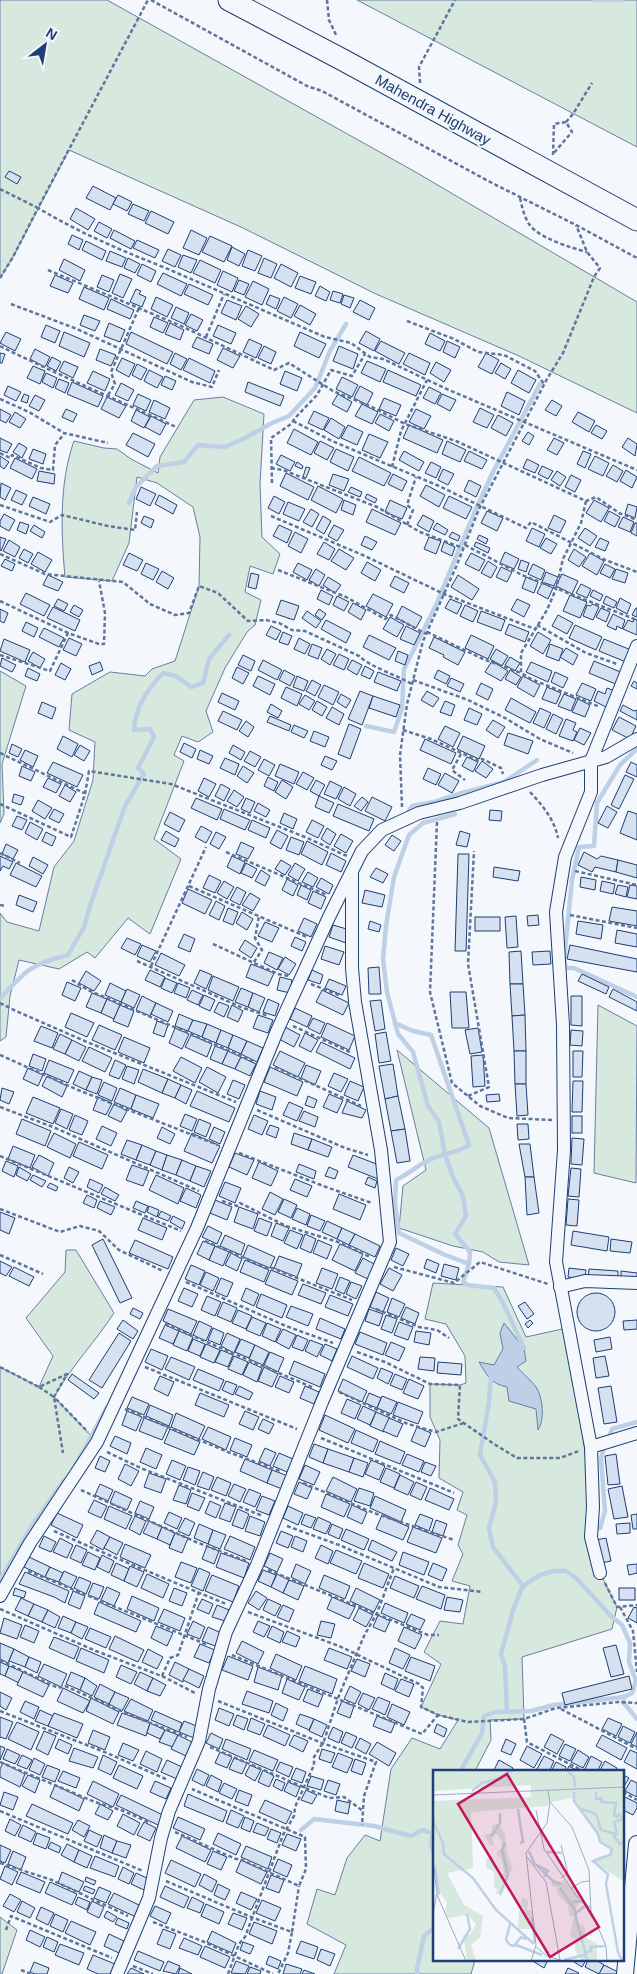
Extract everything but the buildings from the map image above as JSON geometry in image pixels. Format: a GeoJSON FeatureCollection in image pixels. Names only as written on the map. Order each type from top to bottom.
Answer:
{"type":"FeatureCollection","features":[{"type":"Feature","properties":{"kind":"highway","name":"Mahendra Highway"},"geometry":{"type":"LineString","coordinates":[[230,0],[343,60],[550,164],[637,220]]}},
{"type":"Feature","properties":{"kind":"street"},"geometry":{"type":"LineString","coordinates":[[600,1573],[591,1537],[593,1507],[591,1447],[556,1262],[564,1150],[564,1121],[563,1025],[556,912],[565,857],[591,792],[591,761],[611,711],[633,670],[637,646]]}},
{"type":"Feature","properties":{"kind":"street"},"geometry":{"type":"LineString","coordinates":[[0,1596],[42,1525],[95,1444],[193,1236],[282,1020],[362,851],[382,830],[419,813],[460,803],[521,782],[606,757],[637,739]]}},
{"type":"Feature","properties":{"kind":"street"},"geometry":{"type":"LineString","coordinates":[[117,1974],[149,1898],[164,1828],[169,1811],[199,1741],[208,1698],[226,1632],[257,1565],[327,1390],[390,1242],[382,1158],[355,1002],[352,968],[355,866]]}},
{"type":"Feature","properties":{"kind":"street"},"geometry":{"type":"LineString","coordinates":[[560,1287],[585,1281],[637,1283]]}},
{"type":"Feature","properties":{"kind":"street"},"geometry":{"type":"LineString","coordinates":[[591,1447],[637,1434]]}},
{"type":"Feature","properties":{"kind":"street"},"geometry":{"type":"LineString","coordinates":[[625,1974],[637,1844]]}},
{"type":"Feature","properties":{"kind":"path"},"geometry":{"type":"LineString","coordinates":[[0,278],[13,257],[149,0],[308,86],[322,91],[637,258]]}},
{"type":"Feature","properties":{"kind":"path"},"geometry":{"type":"LineString","coordinates":[[327,0],[329,20],[340,44],[343,60]]}},
{"type":"Feature","properties":{"kind":"path"},"geometry":{"type":"LineString","coordinates":[[420,84],[419,67],[455,0]]}},
{"type":"Feature","properties":{"kind":"path"},"geometry":{"type":"LineString","coordinates":[[550,164],[554,124],[566,122],[592,83]]}},
{"type":"Feature","properties":{"kind":"path"},"geometry":{"type":"LineString","coordinates":[[550,164],[572,132],[566,122]]}},
{"type":"Feature","properties":{"kind":"path"},"geometry":{"type":"LineString","coordinates":[[0,189],[117,250],[163,267],[325,337],[350,343],[370,357],[383,359],[427,380],[637,470]]}},
{"type":"Feature","properties":{"kind":"path"},"geometry":{"type":"LineString","coordinates":[[520,197],[525,216],[531,226],[542,234],[563,244],[587,252]]}},
{"type":"Feature","properties":{"kind":"path"},"geometry":{"type":"LineString","coordinates":[[402,821],[400,755],[403,730],[412,682],[427,633],[480,505],[544,384],[563,353],[594,277],[600,268],[587,252],[576,225]]}},
{"type":"Feature","properties":{"kind":"path"},"geometry":{"type":"LineString","coordinates":[[48,270],[206,337],[274,370],[289,362],[323,385],[405,424],[456,441],[586,501],[596,497],[620,513],[637,520]]}},
{"type":"Feature","properties":{"kind":"path"},"geometry":{"type":"LineString","coordinates":[[206,337],[224,294]]}},
{"type":"Feature","properties":{"kind":"path"},"geometry":{"type":"LineString","coordinates":[[11,304],[77,329],[192,382],[212,387],[220,370]]}},
{"type":"Feature","properties":{"kind":"path"},"geometry":{"type":"LineString","coordinates":[[108,395],[114,384],[111,372],[139,308]]}},
{"type":"Feature","properties":{"kind":"path"},"geometry":{"type":"LineString","coordinates":[[407,321],[454,339],[478,352],[504,355],[535,372],[544,384]]}},
{"type":"Feature","properties":{"kind":"path"},"geometry":{"type":"LineString","coordinates":[[0,346],[176,427]]}},
{"type":"Feature","properties":{"kind":"path"},"geometry":{"type":"LineString","coordinates":[[272,483],[271,438],[291,424],[317,395],[331,370],[352,376],[365,354]]}},
{"type":"Feature","properties":{"kind":"path"},"geometry":{"type":"LineString","coordinates":[[392,467],[401,431],[427,380]]}},
{"type":"Feature","properties":{"kind":"path"},"geometry":{"type":"LineString","coordinates":[[0,399],[29,412],[64,433],[108,443]]}},
{"type":"Feature","properties":{"kind":"path"},"geometry":{"type":"LineString","coordinates":[[293,421],[332,441],[480,505],[526,528],[531,522],[603,558],[637,572]]}},
{"type":"Feature","properties":{"kind":"path"},"geometry":{"type":"LineString","coordinates":[[0,453],[10,458],[12,455],[41,468],[53,470],[55,445],[64,433]]}},
{"type":"Feature","properties":{"kind":"path"},"geometry":{"type":"LineString","coordinates":[[271,468],[283,470],[377,508],[420,532],[464,546],[522,575],[637,620]]}},
{"type":"Feature","properties":{"kind":"path"},"geometry":{"type":"LineString","coordinates":[[407,524],[413,510],[407,505],[416,477]]}},
{"type":"Feature","properties":{"kind":"path"},"geometry":{"type":"LineString","coordinates":[[522,673],[521,653],[547,610],[556,589],[563,559],[581,523],[586,501]]}},
{"type":"Feature","properties":{"kind":"path"},"geometry":{"type":"LineString","coordinates":[[0,505],[50,522],[62,516],[135,530],[137,512]]}},
{"type":"Feature","properties":{"kind":"path"},"geometry":{"type":"LineString","coordinates":[[271,516],[365,556],[444,594],[535,629]]}},
{"type":"Feature","properties":{"kind":"path"},"geometry":{"type":"LineString","coordinates":[[0,554],[45,574],[123,582],[150,604],[175,615],[189,613],[199,586],[218,593],[248,621],[266,620],[279,623],[292,630],[305,631],[359,656],[364,661],[412,682],[468,700],[505,718],[540,739],[591,761]]}},
{"type":"Feature","properties":{"kind":"path"},"geometry":{"type":"LineString","coordinates":[[278,570],[346,597],[385,618],[391,615],[483,659],[522,673],[531,679],[611,711]]}},
{"type":"Feature","properties":{"kind":"path"},"geometry":{"type":"LineString","coordinates":[[0,601],[68,633],[104,644],[105,613],[99,581]]}},
{"type":"Feature","properties":{"kind":"path"},"geometry":{"type":"LineString","coordinates":[[538,625],[586,653],[633,670]]}},
{"type":"Feature","properties":{"kind":"path"},"geometry":{"type":"LineString","coordinates":[[0,654],[50,671],[68,633]]}},
{"type":"Feature","properties":{"kind":"path"},"geometry":{"type":"LineString","coordinates":[[403,730],[431,739],[479,761],[482,758],[500,768],[508,787]]}},
{"type":"Feature","properties":{"kind":"path"},"geometry":{"type":"LineString","coordinates":[[0,753],[85,794]]}},
{"type":"Feature","properties":{"kind":"path"},"geometry":{"type":"LineString","coordinates":[[461,754],[452,770],[465,780]]}},
{"type":"Feature","properties":{"kind":"path"},"geometry":{"type":"LineString","coordinates":[[0,804],[71,837],[85,794],[89,771],[171,784],[305,837],[355,866]]}},
{"type":"Feature","properties":{"kind":"path"},"geometry":{"type":"LineString","coordinates":[[521,782],[545,808],[556,829],[563,868],[637,885]]}},
{"type":"Feature","properties":{"kind":"path"},"geometry":{"type":"LineString","coordinates":[[437,808],[430,992],[452,1083],[480,1106],[508,1118],[564,1121]]}},
{"type":"Feature","properties":{"kind":"path"},"geometry":{"type":"LineString","coordinates":[[151,966],[206,847]]}},
{"type":"Feature","properties":{"kind":"path"},"geometry":{"type":"LineString","coordinates":[[467,1096],[489,1087],[468,964],[474,851]]}},
{"type":"Feature","properties":{"kind":"path"},"geometry":{"type":"LineString","coordinates":[[226,852],[338,900]]}},
{"type":"Feature","properties":{"kind":"path"},"geometry":{"type":"LineString","coordinates":[[0,853],[20,863]]}},
{"type":"Feature","properties":{"kind":"path"},"geometry":{"type":"LineString","coordinates":[[189,886],[318,942]]}},
{"type":"Feature","properties":{"kind":"path"},"geometry":{"type":"LineString","coordinates":[[0,905],[6,906]]}},
{"type":"Feature","properties":{"kind":"path"},"geometry":{"type":"LineString","coordinates":[[556,912],[637,928]]}},
{"type":"Feature","properties":{"kind":"path"},"geometry":{"type":"LineString","coordinates":[[254,962],[262,950],[254,938],[259,916]]}},
{"type":"Feature","properties":{"kind":"path"},"geometry":{"type":"LineString","coordinates":[[213,944],[278,974],[301,979],[355,1002]]}},
{"type":"Feature","properties":{"kind":"path"},"geometry":{"type":"LineString","coordinates":[[137,961],[244,1008],[282,1020],[351,1053],[364,1052]]}},
{"type":"Feature","properties":{"kind":"path"},"geometry":{"type":"LineString","coordinates":[[72,980],[88,990],[323,1090],[369,1109],[374,1108]]}},
{"type":"Feature","properties":{"kind":"path"},"geometry":{"type":"LineString","coordinates":[[0,1003],[87,1042],[247,1106],[344,1148],[382,1158]]}},
{"type":"Feature","properties":{"kind":"path"},"geometry":{"type":"LineString","coordinates":[[0,1055],[78,1090],[326,1187],[376,1204],[387,1204]]}},
{"type":"Feature","properties":{"kind":"path"},"geometry":{"type":"LineString","coordinates":[[0,1107],[62,1131],[210,1196],[237,1206],[240,1203],[286,1226],[338,1242],[381,1262],[412,1273],[454,1283],[480,1262],[538,1282],[560,1287]]}},
{"type":"Feature","properties":{"kind":"path"},"geometry":{"type":"LineString","coordinates":[[0,1156],[270,1270],[272,1268],[419,1327],[437,1330],[449,1338]]}},
{"type":"Feature","properties":{"kind":"path"},"geometry":{"type":"LineString","coordinates":[[0,1209],[60,1232],[80,1226],[99,1231],[120,1250],[286,1326],[385,1362],[430,1384],[460,1385],[458,1419],[517,1458],[560,1458],[591,1447]]}},
{"type":"Feature","properties":{"kind":"path"},"geometry":{"type":"LineString","coordinates":[[0,1255],[43,1274]]}},
{"type":"Feature","properties":{"kind":"path"},"geometry":{"type":"LineString","coordinates":[[154,1319],[408,1424],[436,1432],[464,1423]]}},
{"type":"Feature","properties":{"kind":"path"},"geometry":{"type":"LineString","coordinates":[[134,1362],[373,1458],[454,1493]]}},
{"type":"Feature","properties":{"kind":"path"},"geometry":{"type":"LineString","coordinates":[[0,1368],[39,1387],[54,1397],[95,1444],[143,1469],[275,1522],[339,1545],[439,1587],[483,1592]]}},
{"type":"Feature","properties":{"kind":"path"},"geometry":{"type":"LineString","coordinates":[[39,1387],[68,1374],[54,1397],[63,1454]]}},
{"type":"Feature","properties":{"kind":"path"},"geometry":{"type":"LineString","coordinates":[[114,1404],[374,1513],[454,1540]]}},
{"type":"Feature","properties":{"kind":"path"},"geometry":{"type":"LineString","coordinates":[[69,1484],[196,1542],[428,1635],[438,1635]]}},
{"type":"Feature","properties":{"kind":"path"},"geometry":{"type":"LineString","coordinates":[[42,1525],[237,1608],[340,1646],[419,1684],[423,1688],[421,1707],[438,1715],[468,1722],[524,1719],[560,1708],[618,1702],[637,1703]]}},
{"type":"Feature","properties":{"kind":"path"},"geometry":{"type":"LineString","coordinates":[[17,1566],[422,1734],[438,1715]]}},
{"type":"Feature","properties":{"kind":"path"},"geometry":{"type":"LineString","coordinates":[[228,1974],[239,1944],[245,1937],[286,1829],[294,1816],[295,1807],[314,1765],[314,1757],[333,1717],[338,1698],[356,1654],[377,1613],[394,1568]]}},
{"type":"Feature","properties":{"kind":"path"},"geometry":{"type":"LineString","coordinates":[[600,1573],[617,1608],[637,1605]]}},
{"type":"Feature","properties":{"kind":"path"},"geometry":{"type":"LineString","coordinates":[[162,1676],[170,1658],[178,1654],[199,1592]]}},
{"type":"Feature","properties":{"kind":"path"},"geometry":{"type":"LineString","coordinates":[[620,1607],[633,1631],[637,1672]]}},
{"type":"Feature","properties":{"kind":"path"},"geometry":{"type":"LineString","coordinates":[[0,1609],[96,1651],[162,1676],[208,1698],[376,1762],[364,1796],[362,1825]]}},
{"type":"Feature","properties":{"kind":"path"},"geometry":{"type":"LineString","coordinates":[[0,1660],[58,1688],[65,1686],[130,1715],[199,1741],[329,1798],[344,1797],[363,1811]]}},
{"type":"Feature","properties":{"kind":"path"},"geometry":{"type":"LineString","coordinates":[[560,1708],[637,1749]]}},
{"type":"Feature","properties":{"kind":"path"},"geometry":{"type":"LineString","coordinates":[[0,1712],[107,1753],[305,1837],[306,1869],[299,1886],[292,1932]]}},
{"type":"Feature","properties":{"kind":"path"},"geometry":{"type":"LineString","coordinates":[[524,1719],[527,1742],[581,1770]]}},
{"type":"Feature","properties":{"kind":"path"},"geometry":{"type":"LineString","coordinates":[[0,1762],[5,1762],[95,1802],[121,1810],[299,1886]]}},
{"type":"Feature","properties":{"kind":"path"},"geometry":{"type":"LineString","coordinates":[[624,1793],[637,1800]]}},
{"type":"Feature","properties":{"kind":"path"},"geometry":{"type":"LineString","coordinates":[[0,1863],[52,1880],[139,1919],[202,1941],[273,1974]]}},
{"type":"Feature","properties":{"kind":"path"},"geometry":{"type":"LineString","coordinates":[[6,1930],[11,1916],[153,1974]]}},
{"type":"Feature","properties":{"kind":"path"},"geometry":{"type":"LineString","coordinates":[[21,1970],[31,1974]]}},
{"type":"Feature","properties":{"kind":"shaded area"},"geometry":{"type":"Polygon","coordinates":[[[0,0],[107,0],[412,170],[637,302],[637,413],[519,356],[376,294],[243,228],[69,150],[0,278],[0,0]]]}},
{"type":"Feature","properties":{"kind":"shaded area"},"geometry":{"type":"Polygon","coordinates":[[[357,0],[637,0],[637,147],[357,0]]]}},
{"type":"Feature","properties":{"kind":"shaded area"},"geometry":{"type":"Polygon","coordinates":[[[223,397],[264,414],[260,484],[262,537],[280,554],[273,574],[250,566],[245,592],[261,600],[255,625],[247,632],[225,668],[206,711],[213,732],[198,742],[182,736],[174,755],[184,761],[154,839],[181,859],[150,934],[128,918],[95,958],[87,952],[59,969],[19,960],[10,996],[6,1037],[0,1041],[0,913],[7,922],[39,931],[54,867],[74,841],[93,780],[95,742],[69,730],[72,694],[110,672],[145,676],[152,669],[175,661],[199,586],[200,537],[193,507],[157,483],[137,477],[129,543],[112,581],[65,577],[62,508],[69,457],[74,441],[117,449],[131,459],[158,473],[160,457],[194,400],[223,397]]]}},
{"type":"Feature","properties":{"kind":"shaded area"},"geometry":{"type":"Polygon","coordinates":[[[0,671],[26,686],[2,764],[4,814],[0,823],[0,671]]]}},
{"type":"Feature","properties":{"kind":"shaded area"},"geometry":{"type":"Polygon","coordinates":[[[598,1005],[637,1026],[636,1183],[594,1173],[598,1005]]]}},
{"type":"Feature","properties":{"kind":"shaded area"},"geometry":{"type":"Polygon","coordinates":[[[397,1050],[489,1128],[529,1265],[499,1262],[483,1252],[453,1246],[399,1228],[403,1186],[426,1170],[397,1050]]]}},
{"type":"Feature","properties":{"kind":"shaded area"},"geometry":{"type":"Polygon","coordinates":[[[66,1250],[76,1250],[114,1313],[54,1397],[97,1442],[0,1596],[0,1367],[39,1387],[53,1356],[26,1318],[65,1272],[66,1250]]]}},
{"type":"Feature","properties":{"kind":"shaded area"},"geometry":{"type":"Polygon","coordinates":[[[433,1283],[503,1287],[526,1337],[567,1328],[593,1507],[600,1573],[617,1607],[612,1629],[522,1657],[524,1719],[490,1720],[491,1740],[476,1770],[433,1770],[433,1962],[474,1962],[471,1974],[334,1974],[346,1945],[307,1924],[317,1889],[335,1895],[347,1858],[365,1835],[380,1841],[391,1769],[412,1738],[440,1749],[458,1720],[438,1715],[421,1707],[441,1664],[424,1652],[440,1621],[463,1624],[470,1586],[452,1581],[463,1554],[458,1545],[467,1515],[457,1510],[463,1492],[439,1478],[440,1440],[430,1417],[430,1384],[460,1385],[466,1383],[465,1356],[446,1324],[425,1319],[433,1283]]]}},
{"type":"Feature","properties":{"kind":"shaded area"},"geometry":{"type":"Polygon","coordinates":[[[0,1917],[17,1930],[2,1974],[0,1974],[0,1917]]]}},
{"type":"Feature","properties":{"kind":"water"},"geometry":{"type":"Polygon","coordinates":[[[504,1323],[524,1348],[526,1361],[517,1367],[534,1385],[540,1397],[542,1420],[538,1430],[536,1409],[509,1401],[507,1387],[493,1381],[479,1362],[494,1365],[503,1349],[500,1333],[504,1323]]]}},
{"type":"Feature","properties":{"kind":"waterway"},"geometry":{"type":"LineString","coordinates":[[594,0],[621,0]]}},
{"type":"Feature","properties":{"kind":"waterway"},"geometry":{"type":"LineString","coordinates":[[129,503],[136,487],[157,466],[184,462],[198,445],[225,447],[289,416],[315,388],[330,351],[346,324]]}},
{"type":"Feature","properties":{"kind":"waterway"},"geometry":{"type":"LineString","coordinates":[[366,726],[394,732],[402,709],[404,669],[436,605],[493,472],[540,384]]}},
{"type":"Feature","properties":{"kind":"waterway"},"geometry":{"type":"LineString","coordinates":[[0,999],[23,975],[37,965],[68,955],[84,927],[125,806],[144,774],[138,768],[154,737],[150,729],[134,730],[137,714],[147,692],[163,673],[176,676],[191,687],[203,683],[209,659],[229,635]]}},
{"type":"Feature","properties":{"kind":"waterway"},"geometry":{"type":"LineString","coordinates":[[637,749],[620,765],[597,803],[594,846],[579,847],[572,880],[564,960],[566,968],[574,968],[637,997]]}},
{"type":"Feature","properties":{"kind":"waterway"},"geometry":{"type":"LineString","coordinates":[[407,814],[412,806],[434,802],[504,782],[537,760]]}},
{"type":"Feature","properties":{"kind":"waterway"},"geometry":{"type":"LineString","coordinates":[[455,814],[423,823],[409,835],[394,877],[386,926],[383,959],[387,992],[398,1034],[413,1052],[428,1106],[439,1122],[445,1155],[453,1177],[463,1196],[466,1216],[455,1234],[470,1252],[469,1264],[463,1282],[468,1285],[494,1288],[524,1348]]}},
{"type":"Feature","properties":{"kind":"waterway"},"geometry":{"type":"LineString","coordinates":[[395,1023],[413,1031],[431,1035],[469,1145],[432,1158],[396,1180],[395,1204],[399,1233],[469,1264]]}},
{"type":"Feature","properties":{"kind":"waterway"},"geometry":{"type":"LineString","coordinates":[[491,1375],[489,1402],[480,1455],[495,1482],[496,1502],[489,1528],[493,1547],[523,1586],[514,1607],[501,1654],[505,1666],[507,1712]]}},
{"type":"Feature","properties":{"kind":"waterway"},"geometry":{"type":"LineString","coordinates":[[76,1464],[107,1407]]}},
{"type":"Feature","properties":{"kind":"waterway"},"geometry":{"type":"LineString","coordinates":[[609,1437],[612,1429],[637,1422]]}},
{"type":"Feature","properties":{"kind":"waterway"},"geometry":{"type":"LineString","coordinates":[[600,1528],[605,1511],[601,1458],[604,1448]]}},
{"type":"Feature","properties":{"kind":"waterway"},"geometry":{"type":"LineString","coordinates":[[0,1580],[31,1527],[64,1480]]}},
{"type":"Feature","properties":{"kind":"waterway"},"geometry":{"type":"LineString","coordinates":[[523,1586],[540,1575],[554,1571],[566,1571],[576,1578],[612,1617],[622,1625],[630,1643],[629,1662],[636,1681],[632,1693],[624,1697],[623,1702],[637,1719]]}},
{"type":"Feature","properties":{"kind":"waterway"},"geometry":{"type":"LineString","coordinates":[[461,1770],[482,1733],[484,1716],[495,1712],[531,1711],[554,1705],[624,1697]]}},
{"type":"Feature","properties":{"kind":"waterway"},"geometry":{"type":"LineString","coordinates":[[301,1830],[314,1819],[374,1826],[411,1836],[422,1830],[433,1833]]}},
{"type":"Feature","properties":{"kind":"waterway"},"geometry":{"type":"LineString","coordinates":[[433,1830],[431,1844],[433,1850]]}},
{"type":"Feature","properties":{"kind":"waterway"},"geometry":{"type":"LineString","coordinates":[[417,1974],[424,1936],[433,1929]]}}]}
